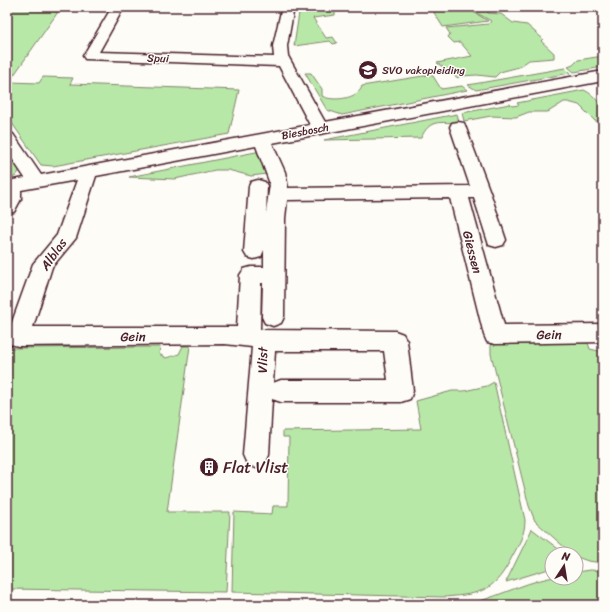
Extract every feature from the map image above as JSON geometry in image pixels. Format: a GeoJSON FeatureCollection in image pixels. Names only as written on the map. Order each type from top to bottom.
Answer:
{"type":"FeatureCollection","features":[{"type":"Feature","properties":{"kind":"street","name":"Spui"},"geometry":{"type":"LineString","coordinates":[[118,7],[90,56],[284,62]]}},
{"type":"Feature","properties":{"kind":"street"},"geometry":{"type":"LineString","coordinates":[[288,7],[279,50],[320,128]]}},
{"type":"Feature","properties":{"kind":"street","name":"Biesbosch"},"geometry":{"type":"LineString","coordinates":[[10,186],[320,128],[601,79]]}},
{"type":"Feature","properties":{"kind":"street","name":"Giessen"},"geometry":{"type":"LineString","coordinates":[[458,128],[481,192],[496,240]]}},
{"type":"Feature","properties":{"kind":"street"},"geometry":{"type":"LineString","coordinates":[[7,138],[36,181]]}},
{"type":"Feature","properties":{"kind":"street"},"geometry":{"type":"LineString","coordinates":[[254,252],[266,218],[278,194],[279,184],[276,172],[262,139]]}},
{"type":"Feature","properties":{"kind":"street","name":"Alblas"},"geometry":{"type":"LineString","coordinates":[[18,337],[43,264],[66,238],[89,171]]}},
{"type":"Feature","properties":{"kind":"street"},"geometry":{"type":"LineString","coordinates":[[7,207],[12,199],[10,186]]}},
{"type":"Feature","properties":{"kind":"street"},"geometry":{"type":"LineString","coordinates":[[258,186],[266,218],[274,275],[273,317]]}},
{"type":"Feature","properties":{"kind":"street","name":"Giessen"},"geometry":{"type":"LineString","coordinates":[[458,192],[494,335]]}},
{"type":"Feature","properties":{"kind":"street"},"geometry":{"type":"LineString","coordinates":[[278,194],[481,192]]}},
{"type":"Feature","properties":{"kind":"street","name":"Vlist"},"geometry":{"type":"LineString","coordinates":[[256,455],[256,339],[250,275],[274,275]]}},
{"type":"Feature","properties":{"kind":"street","name":"Gein"},"geometry":{"type":"LineString","coordinates":[[494,335],[603,334]]}},
{"type":"Feature","properties":{"kind":"street","name":"Gein"},"geometry":{"type":"LineString","coordinates":[[18,337],[192,335],[256,339],[395,341],[401,391],[281,391]]}},
{"type":"Feature","properties":{"kind":"green space"},"geometry":{"type":"Polygon","coordinates":[[[7,7],[58,12],[9,82],[39,83],[43,77],[73,78],[70,84],[239,90],[229,134],[53,166],[41,165],[7,116],[7,7]]]}},
{"type":"Feature","properties":{"kind":"green space"},"geometry":{"type":"Polygon","coordinates":[[[333,7],[335,9],[335,15],[313,18],[326,38],[333,37],[337,43],[333,44],[330,41],[294,46],[299,13],[333,7]]]}},
{"type":"Feature","properties":{"kind":"green space"},"geometry":{"type":"Polygon","coordinates":[[[435,7],[487,8],[488,13],[501,14],[513,23],[527,25],[543,39],[541,41],[554,53],[554,58],[529,60],[519,67],[500,72],[495,77],[477,75],[460,76],[458,78],[437,63],[472,56],[460,42],[454,43],[448,37],[450,34],[446,28],[489,24],[491,21],[470,9],[436,9],[435,7]]]}},
{"type":"Feature","properties":{"kind":"green space"},"geometry":{"type":"Polygon","coordinates":[[[433,11],[472,11],[488,21],[443,27],[433,11]]]}},
{"type":"Feature","properties":{"kind":"green space"},"geometry":{"type":"Polygon","coordinates":[[[603,56],[603,67],[574,72],[568,67],[573,65],[578,60],[603,56]]]}},
{"type":"Feature","properties":{"kind":"green space"},"geometry":{"type":"Polygon","coordinates":[[[565,68],[570,73],[476,90],[468,85],[565,68]]]}},
{"type":"Feature","properties":{"kind":"green space"},"geometry":{"type":"Polygon","coordinates":[[[305,73],[311,73],[322,89],[322,96],[332,99],[345,98],[356,94],[362,86],[429,75],[433,76],[441,89],[462,86],[467,90],[342,115],[327,110],[305,73]]]}},
{"type":"Feature","properties":{"kind":"green space"},"geometry":{"type":"Polygon","coordinates":[[[584,90],[589,92],[598,102],[602,111],[603,121],[595,121],[579,105],[568,102],[564,102],[548,112],[529,112],[516,117],[491,116],[464,121],[462,113],[510,104],[512,106],[519,105],[517,103],[584,90]]]}},
{"type":"Feature","properties":{"kind":"green space"},"geometry":{"type":"Polygon","coordinates":[[[457,114],[459,123],[441,122],[432,124],[424,132],[421,138],[324,140],[457,114]]]}},
{"type":"Feature","properties":{"kind":"green space"},"geometry":{"type":"Polygon","coordinates":[[[7,149],[20,170],[16,176],[7,180],[7,149]]]}},
{"type":"Feature","properties":{"kind":"green space"},"geometry":{"type":"Polygon","coordinates":[[[261,151],[267,174],[251,176],[228,170],[215,170],[175,179],[129,177],[261,151]]]}},
{"type":"Feature","properties":{"kind":"green space"},"geometry":{"type":"Polygon","coordinates":[[[588,343],[590,349],[603,352],[603,563],[584,560],[584,546],[563,546],[535,521],[529,506],[491,354],[491,344],[588,343]]]}},
{"type":"Feature","properties":{"kind":"green space"},"geometry":{"type":"Polygon","coordinates":[[[183,346],[190,346],[167,512],[230,512],[226,592],[7,589],[7,348],[160,347],[159,354],[166,358],[179,354],[183,346]]]}},
{"type":"Feature","properties":{"kind":"green space"},"geometry":{"type":"Polygon","coordinates":[[[494,382],[525,520],[523,534],[519,543],[506,567],[494,583],[478,592],[444,597],[232,592],[234,512],[272,514],[273,506],[288,506],[289,437],[283,437],[283,431],[421,429],[416,401],[452,391],[464,391],[487,386],[494,382]]]}},
{"type":"Feature","properties":{"kind":"green space"},"geometry":{"type":"Polygon","coordinates":[[[532,529],[554,546],[544,546],[544,570],[506,582],[532,529]]]}},
{"type":"Feature","properties":{"kind":"green space"},"geometry":{"type":"Polygon","coordinates":[[[584,571],[603,571],[603,605],[464,605],[544,579],[544,586],[584,586],[584,571]]]}},
{"type":"Feature","properties":{"kind":"green space"},"geometry":{"type":"Polygon","coordinates":[[[7,600],[366,605],[7,605],[7,600]]]}},
{"type":"Feature","properties":{"kind":"place","name":"SVO vakopleiding"},"geometry":{"type":"Point","coordinates":[368,70]}},
{"type":"Feature","properties":{"kind":"place","name":"Flat Vlist"},"geometry":{"type":"Point","coordinates":[209,467]}}]}
